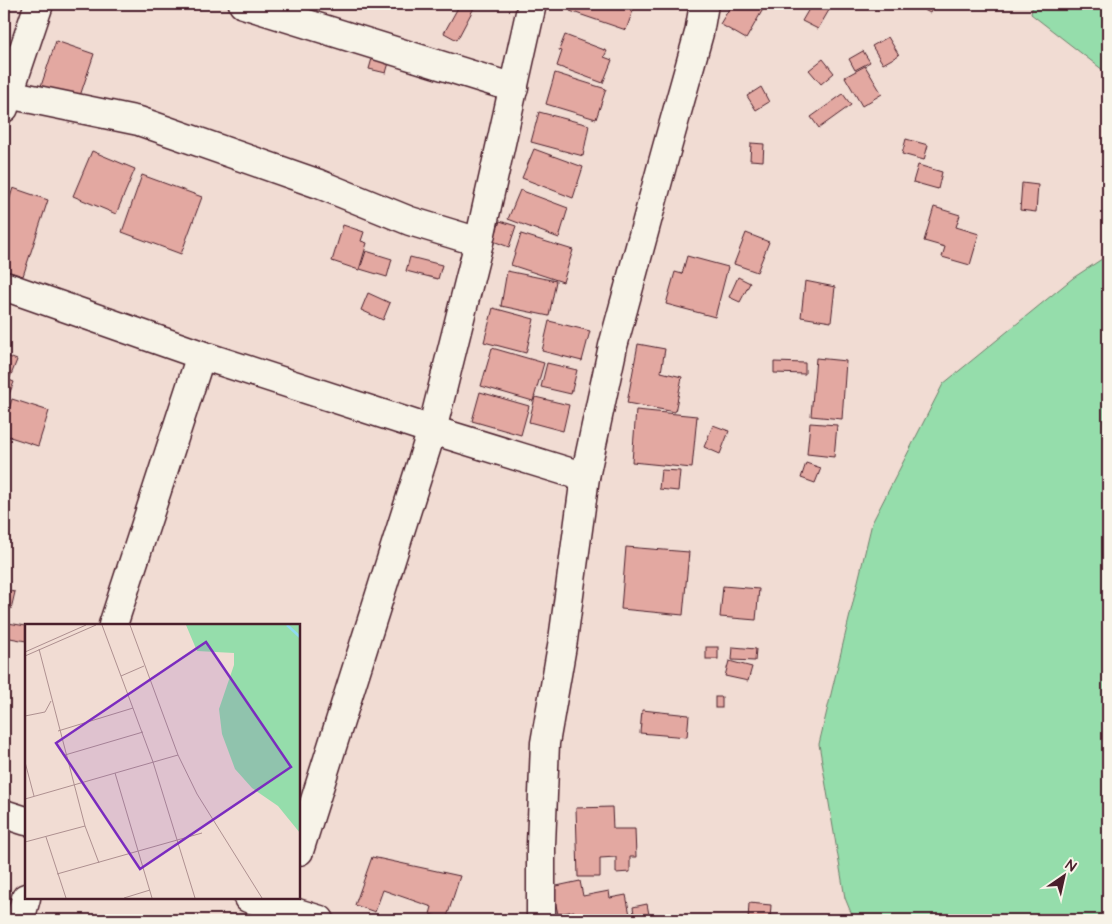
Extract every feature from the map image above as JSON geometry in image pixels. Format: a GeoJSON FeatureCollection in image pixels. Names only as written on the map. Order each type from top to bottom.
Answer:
{"type":"FeatureCollection","features":[{"type":"Feature","properties":{"kind":"street"},"geometry":{"type":"LineString","coordinates":[[39,4],[6,101],[139,121],[319,184],[410,221],[479,242]]}},
{"type":"Feature","properties":{"kind":"street"},"geometry":{"type":"LineString","coordinates":[[243,4],[514,88]]}},
{"type":"Feature","properties":{"kind":"street"},"geometry":{"type":"LineString","coordinates":[[300,848],[432,430],[479,242],[532,4]]}},
{"type":"Feature","properties":{"kind":"street"},"geometry":{"type":"LineString","coordinates":[[541,920],[541,845],[545,743],[563,640],[584,477],[613,346],[699,34],[704,4]]}},
{"type":"Feature","properties":{"kind":"street"},"geometry":{"type":"LineString","coordinates":[[4,286],[201,355],[584,477]]}},
{"type":"Feature","properties":{"kind":"street"},"geometry":{"type":"LineString","coordinates":[[113,624],[201,355]]}},
{"type":"Feature","properties":{"kind":"street"},"geometry":{"type":"LineString","coordinates":[[4,814],[25,821]]}},
{"type":"Feature","properties":{"kind":"street"},"geometry":{"type":"LineString","coordinates":[[20,920],[26,899]]}},
{"type":"Feature","properties":{"kind":"street"},"geometry":{"type":"LineString","coordinates":[[251,899],[320,920]]}},
{"type":"Feature","properties":{"kind":"green space"},"geometry":{"type":"Polygon","coordinates":[[[1033,4],[1108,4],[1108,74],[1031,14],[1033,4]]]}},
{"type":"Feature","properties":{"kind":"green space"},"geometry":{"type":"Polygon","coordinates":[[[1108,255],[1108,920],[854,920],[845,898],[819,744],[872,523],[943,384],[1073,278],[1108,255]]]}},
{"type":"Feature","properties":{"kind":"building"},"geometry":{"type":"Polygon","coordinates":[[[460,4],[476,4],[457,40],[444,33],[460,4]]]}},
{"type":"Feature","properties":{"kind":"building"},"geometry":{"type":"Polygon","coordinates":[[[573,4],[635,5],[626,30],[570,11],[573,4]]]}},
{"type":"Feature","properties":{"kind":"building"},"geometry":{"type":"Polygon","coordinates":[[[732,4],[766,4],[746,39],[720,24],[732,4]]]}},
{"type":"Feature","properties":{"kind":"building"},"geometry":{"type":"Polygon","coordinates":[[[800,4],[832,5],[818,29],[802,21],[809,9],[800,4]]]}},
{"type":"Feature","properties":{"kind":"building"},"geometry":{"type":"Polygon","coordinates":[[[913,4],[935,4],[930,13],[913,4]]]}},
{"type":"Feature","properties":{"kind":"building"},"geometry":{"type":"Polygon","coordinates":[[[565,35],[607,51],[604,57],[612,60],[603,83],[557,66],[562,51],[559,50],[565,35]]]}},
{"type":"Feature","properties":{"kind":"building"},"geometry":{"type":"Polygon","coordinates":[[[888,37],[899,55],[883,64],[872,46],[888,37]]]}},
{"type":"Feature","properties":{"kind":"building"},"geometry":{"type":"Polygon","coordinates":[[[56,41],[94,54],[78,102],[40,89],[56,41]]]}},
{"type":"Feature","properties":{"kind":"building"},"geometry":{"type":"Polygon","coordinates":[[[863,51],[870,62],[855,70],[849,59],[863,51]]]}},
{"type":"Feature","properties":{"kind":"building"},"geometry":{"type":"Polygon","coordinates":[[[373,55],[390,59],[386,73],[369,69],[373,55]]]}},
{"type":"Feature","properties":{"kind":"building"},"geometry":{"type":"Polygon","coordinates":[[[823,59],[834,73],[821,84],[809,70],[823,59]]]}},
{"type":"Feature","properties":{"kind":"building"},"geometry":{"type":"Polygon","coordinates":[[[865,66],[882,94],[862,106],[845,77],[865,66]]]}},
{"type":"Feature","properties":{"kind":"building"},"geometry":{"type":"Polygon","coordinates":[[[555,73],[606,89],[596,119],[546,104],[555,73]]]}},
{"type":"Feature","properties":{"kind":"building"},"geometry":{"type":"Polygon","coordinates":[[[761,87],[769,102],[756,110],[747,96],[761,87]]]}},
{"type":"Feature","properties":{"kind":"building"},"geometry":{"type":"Polygon","coordinates":[[[843,94],[851,105],[819,128],[811,117],[843,94]]]}},
{"type":"Feature","properties":{"kind":"building"},"geometry":{"type":"Polygon","coordinates":[[[539,112],[589,125],[583,156],[531,142],[539,112]]]}},
{"type":"Feature","properties":{"kind":"building"},"geometry":{"type":"Polygon","coordinates":[[[906,139],[928,145],[924,160],[902,154],[906,139]]]}},
{"type":"Feature","properties":{"kind":"building"},"geometry":{"type":"Polygon","coordinates":[[[751,143],[764,144],[763,161],[750,160],[751,143]]]}},
{"type":"Feature","properties":{"kind":"building"},"geometry":{"type":"Polygon","coordinates":[[[534,149],[583,167],[573,198],[522,178],[534,149]]]}},
{"type":"Feature","properties":{"kind":"building"},"geometry":{"type":"Polygon","coordinates":[[[92,151],[135,169],[116,214],[73,196],[92,151]]]}},
{"type":"Feature","properties":{"kind":"building"},"geometry":{"type":"Polygon","coordinates":[[[918,165],[942,172],[938,189],[913,182],[918,165]]]}},
{"type":"Feature","properties":{"kind":"building"},"geometry":{"type":"Polygon","coordinates":[[[142,175],[202,197],[181,254],[122,232],[142,175]]]}},
{"type":"Feature","properties":{"kind":"building"},"geometry":{"type":"Polygon","coordinates":[[[1022,183],[1038,185],[1036,212],[1020,210],[1022,183]]]}},
{"type":"Feature","properties":{"kind":"building"},"geometry":{"type":"Polygon","coordinates":[[[13,188],[48,200],[23,276],[4,270],[4,216],[13,188]]]}},
{"type":"Feature","properties":{"kind":"building"},"geometry":{"type":"Polygon","coordinates":[[[520,190],[568,208],[559,238],[508,219],[520,190]]]}},
{"type":"Feature","properties":{"kind":"building"},"geometry":{"type":"Polygon","coordinates":[[[934,207],[960,215],[956,227],[979,234],[970,265],[942,257],[945,247],[924,241],[934,207]]]}},
{"type":"Feature","properties":{"kind":"building"},"geometry":{"type":"Polygon","coordinates":[[[500,221],[516,226],[509,247],[493,241],[500,221]]]}},
{"type":"Feature","properties":{"kind":"building"},"geometry":{"type":"Polygon","coordinates":[[[343,225],[364,232],[361,241],[367,243],[359,270],[332,261],[343,225]]]}},
{"type":"Feature","properties":{"kind":"building"},"geometry":{"type":"Polygon","coordinates":[[[746,233],[769,242],[757,272],[734,264],[746,233]]]}},
{"type":"Feature","properties":{"kind":"building"},"geometry":{"type":"Polygon","coordinates":[[[521,234],[573,250],[563,282],[511,265],[521,234]]]}},
{"type":"Feature","properties":{"kind":"building"},"geometry":{"type":"Polygon","coordinates":[[[366,251],[392,259],[387,277],[360,269],[366,251]]]}},
{"type":"Feature","properties":{"kind":"building"},"geometry":{"type":"Polygon","coordinates":[[[687,256],[728,267],[715,317],[666,304],[675,272],[682,274],[687,256]]]}},
{"type":"Feature","properties":{"kind":"building"},"geometry":{"type":"Polygon","coordinates":[[[410,257],[442,265],[438,279],[406,271],[410,257]]]}},
{"type":"Feature","properties":{"kind":"building"},"geometry":{"type":"Polygon","coordinates":[[[507,271],[556,281],[549,316],[501,306],[507,271]]]}},
{"type":"Feature","properties":{"kind":"building"},"geometry":{"type":"Polygon","coordinates":[[[738,277],[750,283],[740,302],[729,297],[738,277]]]}},
{"type":"Feature","properties":{"kind":"building"},"geometry":{"type":"Polygon","coordinates":[[[805,281],[835,287],[831,322],[801,317],[805,281]]]}},
{"type":"Feature","properties":{"kind":"building"},"geometry":{"type":"Polygon","coordinates":[[[368,293],[390,303],[383,320],[361,310],[368,293]]]}},
{"type":"Feature","properties":{"kind":"building"},"geometry":{"type":"Polygon","coordinates":[[[493,308],[534,319],[526,353],[484,342],[493,308]]]}},
{"type":"Feature","properties":{"kind":"building"},"geometry":{"type":"Polygon","coordinates":[[[549,321],[590,331],[582,361],[542,351],[549,321]]]}},
{"type":"Feature","properties":{"kind":"building"},"geometry":{"type":"Polygon","coordinates":[[[638,344],[665,349],[661,372],[682,377],[675,412],[627,403],[638,344]]]}},
{"type":"Feature","properties":{"kind":"building"},"geometry":{"type":"Polygon","coordinates":[[[492,348],[544,363],[533,401],[481,386],[492,348]]]}},
{"type":"Feature","properties":{"kind":"building"},"geometry":{"type":"Polygon","coordinates":[[[4,355],[17,360],[9,380],[14,382],[4,407],[4,355]]]}},
{"type":"Feature","properties":{"kind":"building"},"geometry":{"type":"Polygon","coordinates":[[[816,358],[846,361],[842,419],[811,416],[816,358]]]}},
{"type":"Feature","properties":{"kind":"building"},"geometry":{"type":"Polygon","coordinates":[[[774,362],[805,363],[805,374],[774,373],[774,362]]]}},
{"type":"Feature","properties":{"kind":"building"},"geometry":{"type":"Polygon","coordinates":[[[547,363],[577,370],[571,394],[541,387],[547,363]]]}},
{"type":"Feature","properties":{"kind":"building"},"geometry":{"type":"Polygon","coordinates":[[[480,392],[529,406],[521,435],[472,421],[480,392]]]}},
{"type":"Feature","properties":{"kind":"building"},"geometry":{"type":"Polygon","coordinates":[[[535,397],[569,405],[563,431],[529,422],[535,397]]]}},
{"type":"Feature","properties":{"kind":"building"},"geometry":{"type":"Polygon","coordinates":[[[12,399],[49,411],[38,446],[4,435],[4,426],[12,399]]]}},
{"type":"Feature","properties":{"kind":"building"},"geometry":{"type":"Polygon","coordinates":[[[636,410],[697,416],[692,468],[632,462],[636,410]]]}},
{"type":"Feature","properties":{"kind":"building"},"geometry":{"type":"Polygon","coordinates":[[[810,423],[837,425],[834,457],[807,454],[810,423]]]}},
{"type":"Feature","properties":{"kind":"building"},"geometry":{"type":"Polygon","coordinates":[[[713,425],[729,431],[720,454],[704,447],[713,425]]]}},
{"type":"Feature","properties":{"kind":"building"},"geometry":{"type":"Polygon","coordinates":[[[806,463],[821,468],[815,483],[801,478],[806,463]]]}},
{"type":"Feature","properties":{"kind":"building"},"geometry":{"type":"Polygon","coordinates":[[[661,470],[680,471],[678,491],[659,489],[661,470]]]}},
{"type":"Feature","properties":{"kind":"building"},"geometry":{"type":"Polygon","coordinates":[[[626,547],[689,552],[683,615],[621,609],[626,547]]]}},
{"type":"Feature","properties":{"kind":"building"},"geometry":{"type":"Polygon","coordinates":[[[723,586],[759,589],[756,620],[720,617],[723,586]]]}},
{"type":"Feature","properties":{"kind":"building"},"geometry":{"type":"Polygon","coordinates":[[[4,590],[15,592],[11,609],[4,607],[4,590]]]}},
{"type":"Feature","properties":{"kind":"building"},"geometry":{"type":"Polygon","coordinates":[[[8,623],[25,626],[25,641],[5,637],[8,623]]]}},
{"type":"Feature","properties":{"kind":"building"},"geometry":{"type":"Polygon","coordinates":[[[706,647],[718,647],[718,659],[706,659],[706,647]]]}},
{"type":"Feature","properties":{"kind":"building"},"geometry":{"type":"Polygon","coordinates":[[[733,647],[756,649],[755,661],[732,660],[733,647]]]}},
{"type":"Feature","properties":{"kind":"building"},"geometry":{"type":"Polygon","coordinates":[[[729,661],[752,667],[748,681],[725,676],[729,661]]]}},
{"type":"Feature","properties":{"kind":"building"},"geometry":{"type":"Polygon","coordinates":[[[715,697],[722,697],[722,708],[715,708],[715,697]]]}},
{"type":"Feature","properties":{"kind":"building"},"geometry":{"type":"Polygon","coordinates":[[[642,710],[689,715],[687,737],[640,733],[642,710]]]}},
{"type":"Feature","properties":{"kind":"building"},"geometry":{"type":"Polygon","coordinates":[[[612,807],[613,829],[635,829],[636,857],[630,857],[630,872],[616,873],[616,857],[600,858],[600,877],[578,877],[576,808],[612,807]]]}},
{"type":"Feature","properties":{"kind":"building"},"geometry":{"type":"Polygon","coordinates":[[[372,857],[460,876],[446,920],[430,914],[432,907],[383,890],[375,912],[355,905],[372,857]]]}},
{"type":"Feature","properties":{"kind":"building"},"geometry":{"type":"Polygon","coordinates":[[[580,881],[583,896],[609,891],[610,898],[626,895],[631,920],[575,920],[574,911],[558,914],[552,887],[580,881]]]}},
{"type":"Feature","properties":{"kind":"building"},"geometry":{"type":"Polygon","coordinates":[[[749,903],[771,905],[770,920],[748,920],[749,903]]]}},
{"type":"Feature","properties":{"kind":"building"},"geometry":{"type":"Polygon","coordinates":[[[647,904],[650,920],[635,920],[633,907],[647,904]]]}}]}
